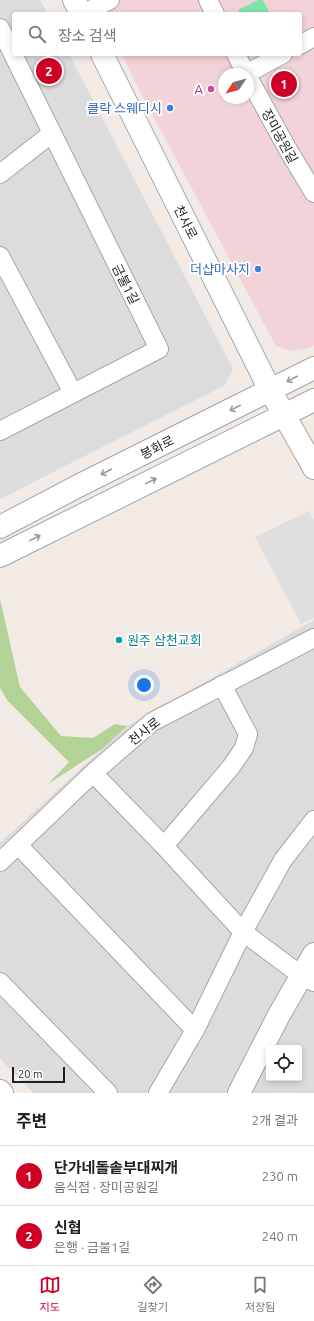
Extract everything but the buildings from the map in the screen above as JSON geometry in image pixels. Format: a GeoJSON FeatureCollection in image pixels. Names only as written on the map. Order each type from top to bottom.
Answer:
{"type":"FeatureCollection","features":[{"type":"Feature","properties":{"kind":"street"},"geometry":{"type":"LineString","coordinates":[[74,0],[82,12]]}},
{"type":"Feature","properties":{"kind":"street"},"geometry":{"type":"LineString","coordinates":[[87,12],[110,0]]}},
{"type":"Feature","properties":{"kind":"street"},"geometry":{"type":"LineString","coordinates":[[208,0],[214,12]]}},
{"type":"Feature","properties":{"kind":"street","name":"금불1길"},"geometry":{"type":"LineString","coordinates":[[0,28],[8,50],[159,349],[1,428]]}},
{"type":"Feature","properties":{"kind":"street"},"geometry":{"type":"LineString","coordinates":[[302,44],[314,37]]}},
{"type":"Feature","properties":{"kind":"street","name":"천사로"},"geometry":{"type":"LineString","coordinates":[[103,56],[270,390],[285,415]]}},
{"type":"Feature","properties":{"kind":"street"},"geometry":{"type":"LineString","coordinates":[[237,56],[246,74],[279,56]]}},
{"type":"Feature","properties":{"kind":"street","name":"장미공원길"},"geometry":{"type":"LineString","coordinates":[[254,88],[314,193]]}},
{"type":"Feature","properties":{"kind":"street"},"geometry":{"type":"LineString","coordinates":[[0,174],[51,134]]}},
{"type":"Feature","properties":{"kind":"street"},"geometry":{"type":"LineString","coordinates":[[0,256],[73,393]]}},
{"type":"Feature","properties":{"kind":"street","name":"봉화로"},"geometry":{"type":"LineString","coordinates":[[0,527],[82,484],[314,368]]}},
{"type":"Feature","properties":{"kind":"street"},"geometry":{"type":"LineString","coordinates":[[0,556],[314,400]]}},
{"type":"Feature","properties":{"kind":"street"},"geometry":{"type":"LineString","coordinates":[[285,415],[314,468]]}},
{"type":"Feature","properties":{"kind":"street","name":"천사로"},"geometry":{"type":"LineString","coordinates":[[0,862],[93,773],[152,722],[222,685],[312,644]]}},
{"type":"Feature","properties":{"kind":"street"},"geometry":{"type":"LineString","coordinates":[[164,846],[231,767],[244,748],[248,734],[222,685]]}},
{"type":"Feature","properties":{"kind":"street"},"geometry":{"type":"LineString","coordinates":[[93,773],[164,846],[243,932],[308,979]]}},
{"type":"Feature","properties":{"kind":"street"},"geometry":{"type":"LineString","coordinates":[[158,1093],[195,1030],[243,932],[283,860],[314,820]]}},
{"type":"Feature","properties":{"kind":"street"},"geometry":{"type":"LineString","coordinates":[[18,845],[195,1030]]}},
{"type":"Feature","properties":{"kind":"street"},"geometry":{"type":"LineString","coordinates":[[239,1093],[279,1015],[308,979],[314,954]]}},
{"type":"Feature","properties":{"kind":"street"},"geometry":{"type":"LineString","coordinates":[[0,982],[108,1093]]}},
{"type":"Feature","properties":{"kind":"shaded area"},"geometry":{"type":"Polygon","coordinates":[[[0,0],[40,0],[47,12],[12,12],[12,56],[70,56],[233,369],[225,385],[0,499],[0,0]]]}},
{"type":"Feature","properties":{"kind":"shaded area"},"geometry":{"type":"Polygon","coordinates":[[[95,0],[314,0],[314,345],[309,348],[291,351],[276,346],[136,84],[123,56],[302,56],[302,12],[101,12],[95,0]]]}},
{"type":"Feature","properties":{"kind":"shaded area"},"geometry":{"type":"Polygon","coordinates":[[[309,511],[314,520],[314,618],[301,624],[255,537],[309,511]]]}},
{"type":"Feature","properties":{"kind":"shaded area"},"geometry":{"type":"Polygon","coordinates":[[[314,620],[314,1093],[33,1093],[0,1058],[0,843],[127,726],[314,620]]]}},
{"type":"Feature","properties":{"kind":"green space"},"geometry":{"type":"Polygon","coordinates":[[[258,0],[263,0],[269,12],[239,12],[238,10],[258,0]]]}},
{"type":"Feature","properties":{"kind":"green space"},"geometry":{"type":"Polygon","coordinates":[[[0,599],[20,687],[61,736],[93,738],[115,724],[127,726],[102,749],[48,784],[69,762],[7,700],[0,688],[0,599]]]}},
{"type":"Feature","properties":{"kind":"place","name":"신협"},"geometry":{"type":"Point","coordinates":[49,71]}},
{"type":"Feature","properties":{"kind":"place","name":"단가네돌솥부대찌개"},"geometry":{"type":"Point","coordinates":[284,84]}},
{"type":"Feature","properties":{"kind":"place","name":"A"},"geometry":{"type":"Point","coordinates":[211,89]}},
{"type":"Feature","properties":{"kind":"place","name":"클락 스웨디시"},"geometry":{"type":"Point","coordinates":[170,108]}},
{"type":"Feature","properties":{"kind":"place","name":"더샵마사지"},"geometry":{"type":"Point","coordinates":[258,269]}},
{"type":"Feature","properties":{"kind":"place","name":"원주 삼천교회"},"geometry":{"type":"Point","coordinates":[119,640]}}]}
